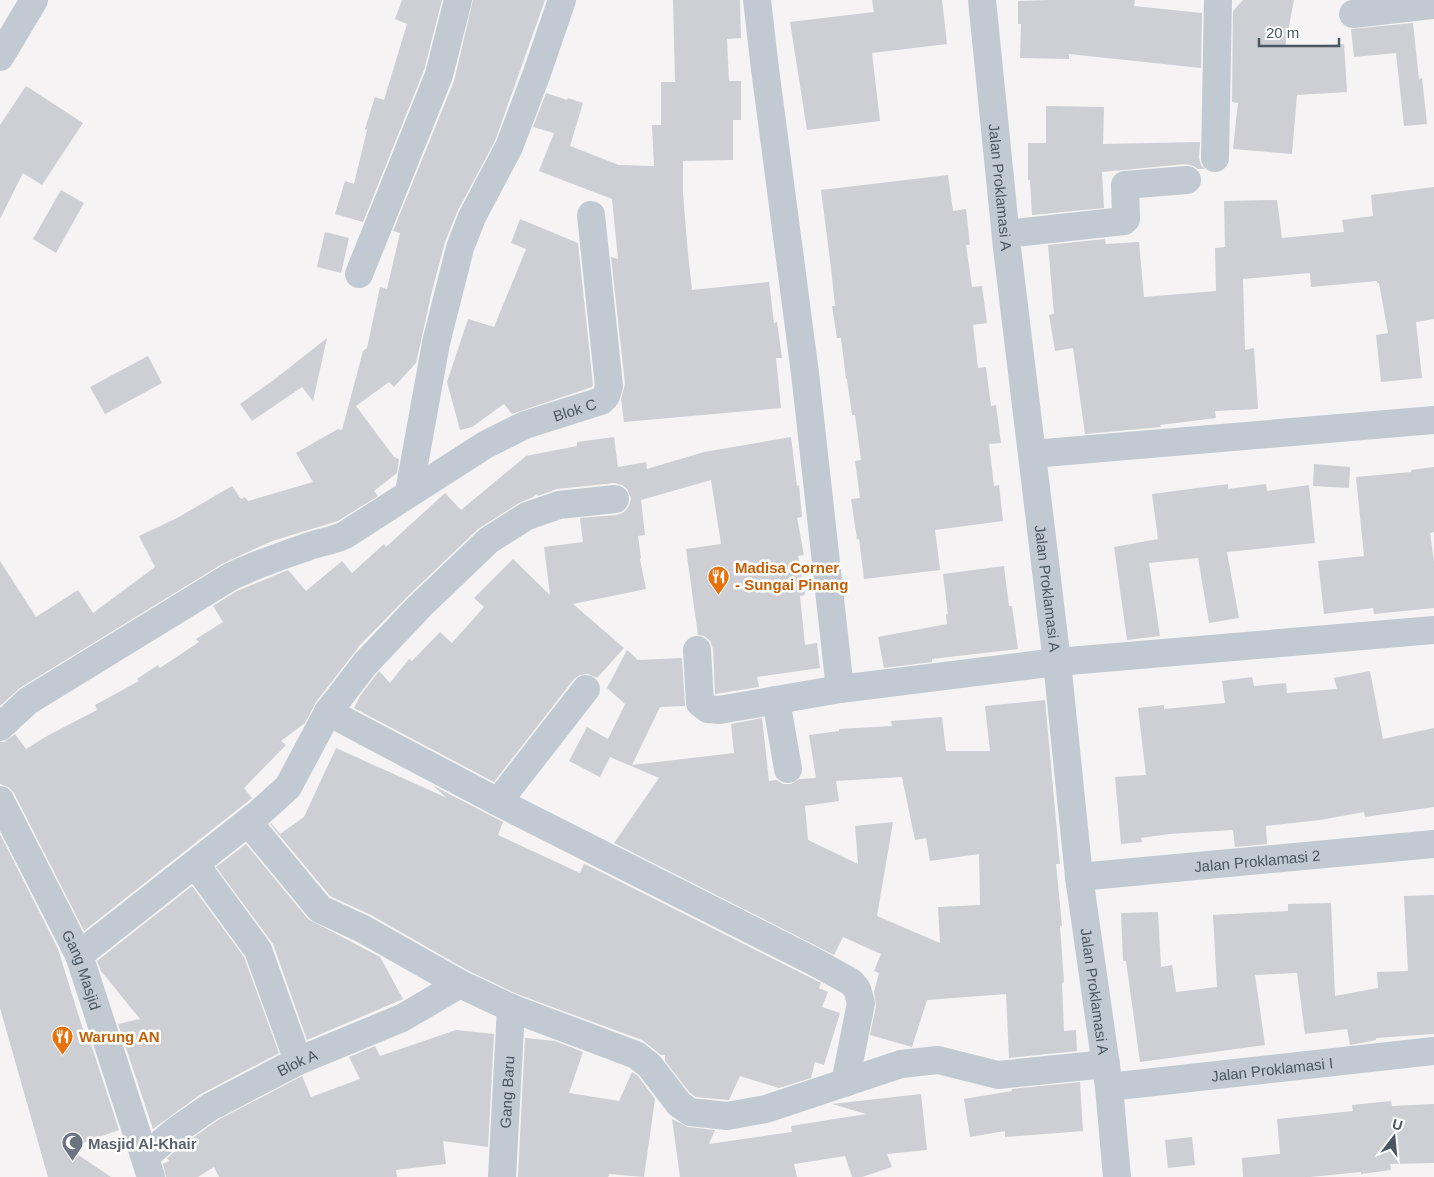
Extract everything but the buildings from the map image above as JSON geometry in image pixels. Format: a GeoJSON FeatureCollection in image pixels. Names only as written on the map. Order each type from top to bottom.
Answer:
{"type":"FeatureCollection","features":[{"type":"Feature","properties":{"kind":"street"},"geometry":{"type":"LineString","coordinates":[[0,57],[34,0]]}},
{"type":"Feature","properties":{"kind":"street"},"geometry":{"type":"LineString","coordinates":[[359,274],[438,74],[458,0]]}},
{"type":"Feature","properties":{"kind":"street"},"geometry":{"type":"LineString","coordinates":[[0,727],[28,701],[230,577],[243,570],[345,535],[409,492],[436,343],[460,248],[472,217],[509,147],[562,0]]}},
{"type":"Feature","properties":{"kind":"street"},"geometry":{"type":"LineString","coordinates":[[758,0],[765,69],[805,373],[840,689]]}},
{"type":"Feature","properties":{"kind":"street","name":"Jalan Proklamasi A"},"geometry":{"type":"LineString","coordinates":[[982,0],[1006,234],[1057,662],[1080,877],[1108,1075],[1117,1177]]}},
{"type":"Feature","properties":{"kind":"street"},"geometry":{"type":"LineString","coordinates":[[1215,158],[1218,0]]}},
{"type":"Feature","properties":{"kind":"street"},"geometry":{"type":"LineString","coordinates":[[1353,14],[1434,5]]}},
{"type":"Feature","properties":{"kind":"street"},"geometry":{"type":"LineString","coordinates":[[1006,234],[1124,221],[1126,219],[1125,185],[1187,180]]}},
{"type":"Feature","properties":{"kind":"street","name":"Blok C"},"geometry":{"type":"LineString","coordinates":[[409,492],[485,445],[525,425],[601,401],[606,396],[609,386],[591,215]]}},
{"type":"Feature","properties":{"kind":"street"},"geometry":{"type":"LineString","coordinates":[[1032,454],[1434,420]]}},
{"type":"Feature","properties":{"kind":"street"},"geometry":{"type":"LineString","coordinates":[[79,955],[196,864],[288,787],[328,712],[365,664],[420,606],[490,540],[527,516],[559,505],[615,499]]}},
{"type":"Feature","properties":{"kind":"street"},"geometry":{"type":"LineString","coordinates":[[697,650],[700,703],[708,709],[719,710],[840,689],[1057,662],[1434,630]]}},
{"type":"Feature","properties":{"kind":"street"},"geometry":{"type":"LineString","coordinates":[[498,802],[586,689]]}},
{"type":"Feature","properties":{"kind":"street"},"geometry":{"type":"LineString","coordinates":[[776,700],[788,769]]}},
{"type":"Feature","properties":{"kind":"street"},"geometry":{"type":"LineString","coordinates":[[328,712],[498,802],[813,960],[850,982],[857,989],[861,1003],[845,1083]]}},
{"type":"Feature","properties":{"kind":"street","name":"Gang Masjid"},"geometry":{"type":"LineString","coordinates":[[0,800],[79,955],[148,1167]]}},
{"type":"Feature","properties":{"kind":"street","name":"Jalan Proklamasi I"},"geometry":{"type":"LineString","coordinates":[[248,822],[320,909],[363,929],[460,984],[511,1008],[636,1055],[649,1065],[679,1104],[690,1112],[727,1116],[766,1109],[901,1064],[938,1060],[998,1075],[1108,1075],[1434,1051]]}},
{"type":"Feature","properties":{"kind":"street","name":"Jalan Proklamasi 2"},"geometry":{"type":"LineString","coordinates":[[1080,877],[1434,844]]}},
{"type":"Feature","properties":{"kind":"street"},"geometry":{"type":"LineString","coordinates":[[196,864],[258,950],[298,1061]]}},
{"type":"Feature","properties":{"kind":"street","name":"Blok A"},"geometry":{"type":"LineString","coordinates":[[148,1167],[174,1132],[210,1106],[298,1061],[402,1018],[460,984]]}},
{"type":"Feature","properties":{"kind":"street","name":"Gang Baru"},"geometry":{"type":"LineString","coordinates":[[502,1177],[511,1008]]}},
{"type":"Feature","properties":{"kind":"place","name":"Madisa Corner - Sungai Pinang"},"geometry":{"type":"Point","coordinates":[719,595]}},
{"type":"Feature","properties":{"kind":"place","name":"Warung AN"},"geometry":{"type":"Point","coordinates":[63,1055]}},
{"type":"Feature","properties":{"kind":"place","name":"Masjid Al-Khair"},"geometry":{"type":"Point","coordinates":[72,1162]}}]}
